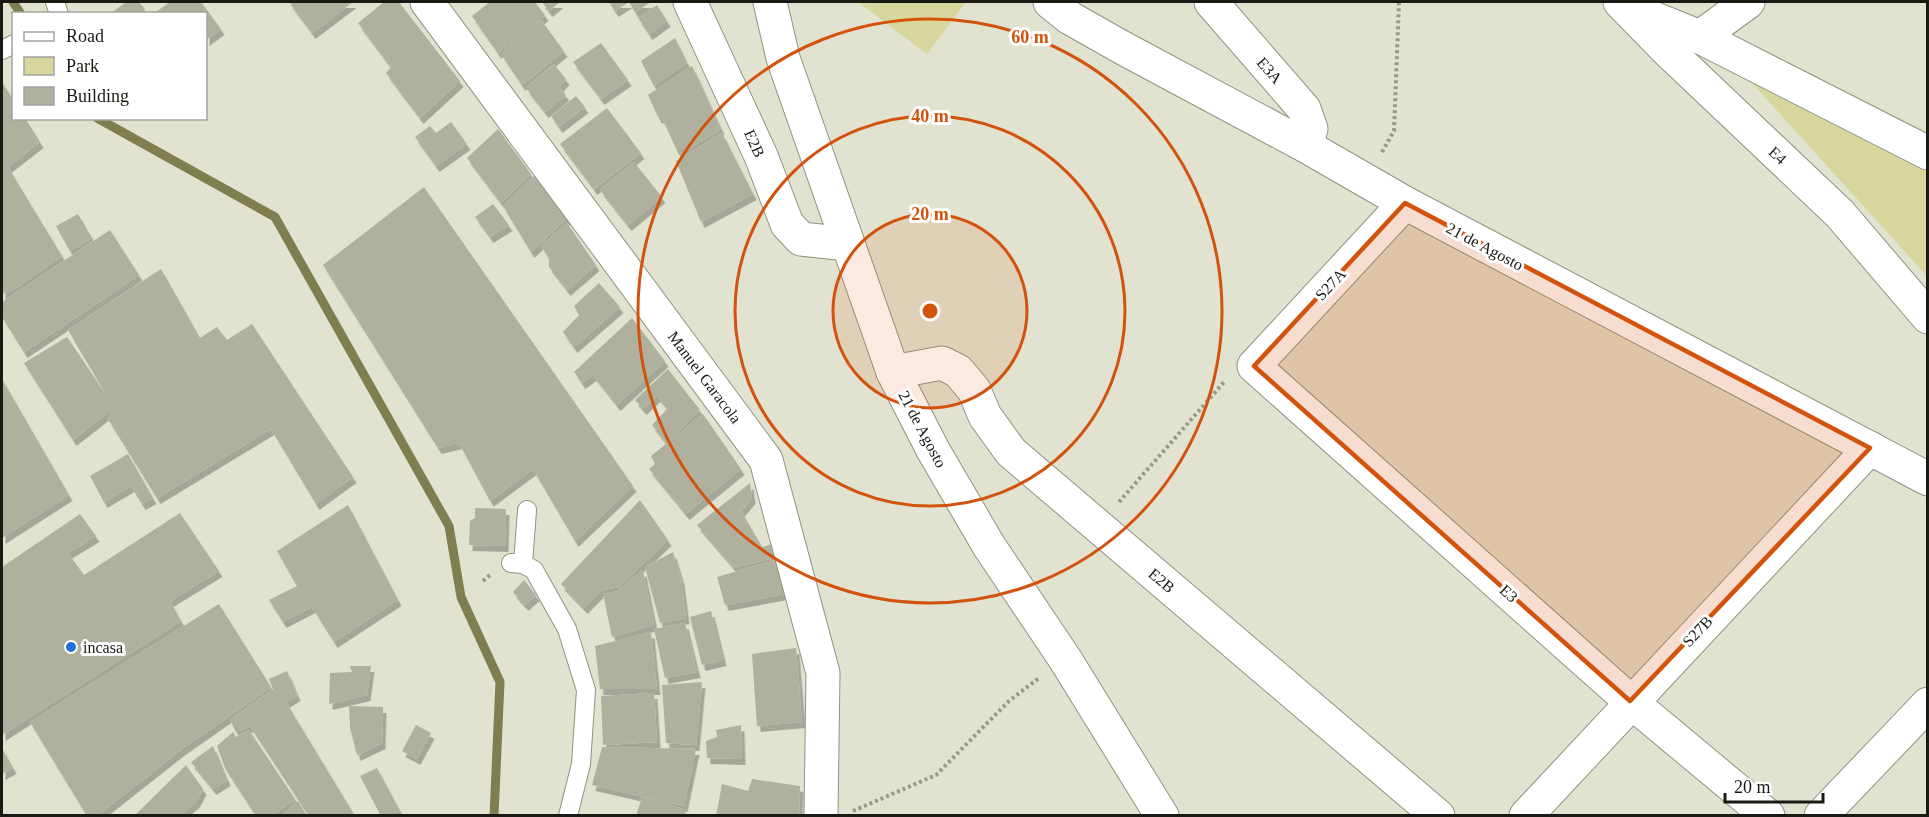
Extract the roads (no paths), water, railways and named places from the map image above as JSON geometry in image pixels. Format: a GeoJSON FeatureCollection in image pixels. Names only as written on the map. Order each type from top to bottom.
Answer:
{"type":"FeatureCollection","features":[{"type":"Feature","properties":{"kind":"street","name":"Manuel Garacola"},"geometry":{"type":"LineString","coordinates":[[427,2],[766,460],[823,673],[836,813]]}},
{"type":"Feature","properties":{"kind":"street","name":"E2B"},"geometry":{"type":"LineString","coordinates":[[690,2],[761,156],[787,224],[801,239],[848,244]]}},
{"type":"Feature","properties":{"kind":"street","name":"21 de Agosto"},"geometry":{"type":"LineString","coordinates":[[770,2],[783,58],[893,372],[933,450],[989,546],[1065,659],[1162,816]]}},
{"type":"Feature","properties":{"kind":"street","name":"21 de Agosto"},"geometry":{"type":"LineString","coordinates":[[1050,2],[1070,18],[1306,146],[1366,182],[1772,399],[1928,479]]}},
{"type":"Feature","properties":{"kind":"street","name":"E3A"},"geometry":{"type":"LineString","coordinates":[[1211,2],[1304,109],[1311,129],[1306,146]]}},
{"type":"Feature","properties":{"kind":"street"},"geometry":{"type":"LineString","coordinates":[[1700,37],[1748,2]]}},
{"type":"Feature","properties":{"kind":"street"},"geometry":{"type":"LineString","coordinates":[[1622,4],[1700,37],[1928,153]]}},
{"type":"Feature","properties":{"kind":"street","name":"E4"},"geometry":{"type":"LineString","coordinates":[[1622,4],[1840,214],[1928,317]]}},
{"type":"Feature","properties":{"kind":"street","name":"S27A"},"geometry":{"type":"LineString","coordinates":[[1243,370],[1406,203]]}},
{"type":"Feature","properties":{"kind":"street","name":"E2B"},"geometry":{"type":"LineString","coordinates":[[893,372],[942,363],[957,371],[974,390],[985,416],[1011,452],[1438,816]]}},
{"type":"Feature","properties":{"kind":"street","name":"E3"},"geometry":{"type":"LineString","coordinates":[[1243,370],[1768,816]]}},
{"type":"Feature","properties":{"kind":"street","name":"S27B"},"geometry":{"type":"LineString","coordinates":[[1526,816],[1630,701],[1870,448]]}},
{"type":"Feature","properties":{"kind":"street"},"geometry":{"type":"LineString","coordinates":[[1821,816],[1928,704]]}},
{"type":"Feature","properties":{"kind":"lane"},"geometry":{"type":"LineString","coordinates":[[527,510],[517,563],[534,570],[567,629],[586,690],[581,764],[568,816]]}},
{"type":"Feature","properties":{"kind":"waterway"},"geometry":{"type":"LineString","coordinates":[[13,2],[20,12]]}},
{"type":"Feature","properties":{"kind":"waterway"},"geometry":{"type":"LineString","coordinates":[[101,120],[275,217],[449,526],[461,597],[500,682],[494,816]]}},
{"type":"Feature","properties":{"kind":"place","name":"incasa"},"geometry":{"type":"Point","coordinates":[71,647]}}]}
